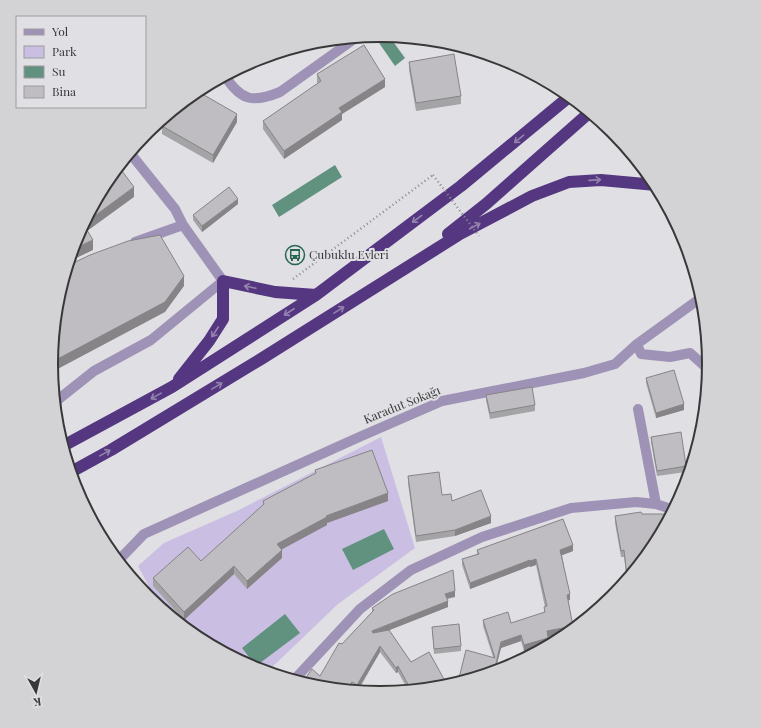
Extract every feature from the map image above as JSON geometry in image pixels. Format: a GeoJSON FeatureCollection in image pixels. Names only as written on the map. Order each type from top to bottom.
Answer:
{"type":"FeatureCollection","features":[{"type":"Feature","properties":{"kind":"highway"},"geometry":{"type":"LineString","coordinates":[[68,443],[172,387],[316,295],[461,186],[565,100]]}},
{"type":"Feature","properties":{"kind":"highway"},"geometry":{"type":"LineString","coordinates":[[405,268],[486,204],[585,116]]}},
{"type":"Feature","properties":{"kind":"highway"},"geometry":{"type":"LineString","coordinates":[[76,469],[111,450],[261,359],[460,234],[532,196],[569,182],[601,180],[647,184]]}},
{"type":"Feature","properties":{"kind":"highway"},"geometry":{"type":"LineString","coordinates":[[172,387],[209,341],[223,319],[223,281],[275,292],[316,295]]}},
{"type":"Feature","properties":{"kind":"street"},"geometry":{"type":"LineString","coordinates":[[227,81],[242,96],[253,99],[266,98],[280,92],[347,44]]}},
{"type":"Feature","properties":{"kind":"street"},"geometry":{"type":"LineString","coordinates":[[60,398],[94,371],[151,340],[223,281],[182,225],[175,209],[134,157]]}},
{"type":"Feature","properties":{"kind":"street"},"geometry":{"type":"LineString","coordinates":[[123,246],[182,225]]}},
{"type":"Feature","properties":{"kind":"street","name":"Karadut Sokağı"},"geometry":{"type":"LineString","coordinates":[[122,556],[144,534],[442,401],[584,373],[615,364],[637,344],[696,301]]}},
{"type":"Feature","properties":{"kind":"street"},"geometry":{"type":"LineString","coordinates":[[637,344],[641,354],[670,357],[690,353],[702,364]]}},
{"type":"Feature","properties":{"kind":"street"},"geometry":{"type":"LineString","coordinates":[[638,410],[656,504]]}},
{"type":"Feature","properties":{"kind":"street"},"geometry":{"type":"LineString","coordinates":[[298,675],[360,609],[411,570],[482,538],[571,508],[636,502],[656,504],[668,508]]}},
{"type":"Feature","properties":{"kind":"path"},"geometry":{"type":"LineString","coordinates":[[275,292],[433,175],[478,236]]}},
{"type":"Feature","properties":{"kind":"green space"},"geometry":{"type":"Polygon","coordinates":[[[381,437],[415,548],[338,604],[272,667],[238,653],[219,643],[184,619],[150,589],[138,566],[164,543],[239,510],[381,437]]]}},
{"type":"Feature","properties":{"kind":"water"},"geometry":{"type":"Polygon","coordinates":[[[378,42],[394,43],[405,58],[395,66],[378,42]]]}},
{"type":"Feature","properties":{"kind":"water"},"geometry":{"type":"Polygon","coordinates":[[[335,165],[342,177],[279,217],[272,205],[335,165]]]}},
{"type":"Feature","properties":{"kind":"water"},"geometry":{"type":"Polygon","coordinates":[[[384,529],[394,549],[353,570],[342,549],[384,529]]]}},
{"type":"Feature","properties":{"kind":"water"},"geometry":{"type":"Polygon","coordinates":[[[285,614],[300,633],[261,662],[250,658],[242,648],[285,614]]]}},
{"type":"Feature","properties":{"kind":"building"},"geometry":{"type":"Polygon","coordinates":[[[364,45],[385,79],[339,108],[342,112],[284,151],[263,121],[321,81],[317,74],[364,45]]]}},
{"type":"Feature","properties":{"kind":"building"},"geometry":{"type":"Polygon","coordinates":[[[454,54],[461,96],[416,103],[409,62],[454,54]]]}},
{"type":"Feature","properties":{"kind":"building"},"geometry":{"type":"Polygon","coordinates":[[[204,95],[237,114],[213,155],[163,127],[204,95]]]}},
{"type":"Feature","properties":{"kind":"building"},"geometry":{"type":"Polygon","coordinates":[[[122,172],[134,187],[96,215],[122,172]]]}},
{"type":"Feature","properties":{"kind":"building"},"geometry":{"type":"Polygon","coordinates":[[[229,187],[238,199],[202,226],[193,215],[229,187]]]}},
{"type":"Feature","properties":{"kind":"building"},"geometry":{"type":"Polygon","coordinates":[[[88,231],[93,240],[81,245],[88,231]]]}},
{"type":"Feature","properties":{"kind":"building"},"geometry":{"type":"Polygon","coordinates":[[[160,235],[184,276],[165,302],[58,359],[61,322],[69,281],[75,262],[128,241],[160,235]]]}},
{"type":"Feature","properties":{"kind":"building"},"geometry":{"type":"Polygon","coordinates":[[[674,370],[684,404],[656,413],[646,378],[674,370]]]}},
{"type":"Feature","properties":{"kind":"building"},"geometry":{"type":"Polygon","coordinates":[[[532,387],[535,405],[490,413],[486,395],[532,387]]]}},
{"type":"Feature","properties":{"kind":"building"},"geometry":{"type":"Polygon","coordinates":[[[681,432],[686,466],[657,471],[651,437],[681,432]]]}},
{"type":"Feature","properties":{"kind":"building"},"geometry":{"type":"Polygon","coordinates":[[[372,450],[388,493],[326,516],[327,517],[277,544],[282,550],[247,581],[234,566],[184,612],[153,578],[188,547],[201,561],[264,504],[263,501],[316,473],[315,470],[372,450]]]}},
{"type":"Feature","properties":{"kind":"building"},"geometry":{"type":"Polygon","coordinates":[[[439,472],[442,495],[451,494],[452,501],[481,490],[491,516],[455,530],[416,536],[408,476],[439,472]]]}},
{"type":"Feature","properties":{"kind":"building"},"geometry":{"type":"Polygon","coordinates":[[[641,512],[642,514],[665,514],[648,543],[626,572],[624,550],[621,551],[615,516],[641,512]]]}},
{"type":"Feature","properties":{"kind":"building"},"geometry":{"type":"Polygon","coordinates":[[[563,519],[573,545],[560,550],[570,594],[567,595],[572,622],[565,627],[547,631],[548,638],[524,645],[521,635],[501,642],[496,664],[459,676],[466,650],[495,658],[483,620],[508,612],[511,623],[545,612],[544,607],[547,606],[536,559],[470,583],[462,559],[479,554],[477,550],[563,519]]]}},
{"type":"Feature","properties":{"kind":"building"},"geometry":{"type":"Polygon","coordinates":[[[453,570],[455,591],[445,594],[448,601],[372,631],[373,633],[389,630],[411,662],[429,652],[444,680],[408,684],[398,666],[396,668],[380,646],[357,685],[352,682],[350,684],[338,683],[306,677],[312,669],[320,676],[339,643],[342,644],[374,610],[372,608],[393,594],[453,570]]]}},
{"type":"Feature","properties":{"kind":"building"},"geometry":{"type":"Polygon","coordinates":[[[459,624],[461,646],[434,649],[432,627],[459,624]]]}},
{"type":"Feature","properties":{"kind":"place","name":"Çubuklu Evleri"},"geometry":{"type":"Point","coordinates":[295,255]}}]}
